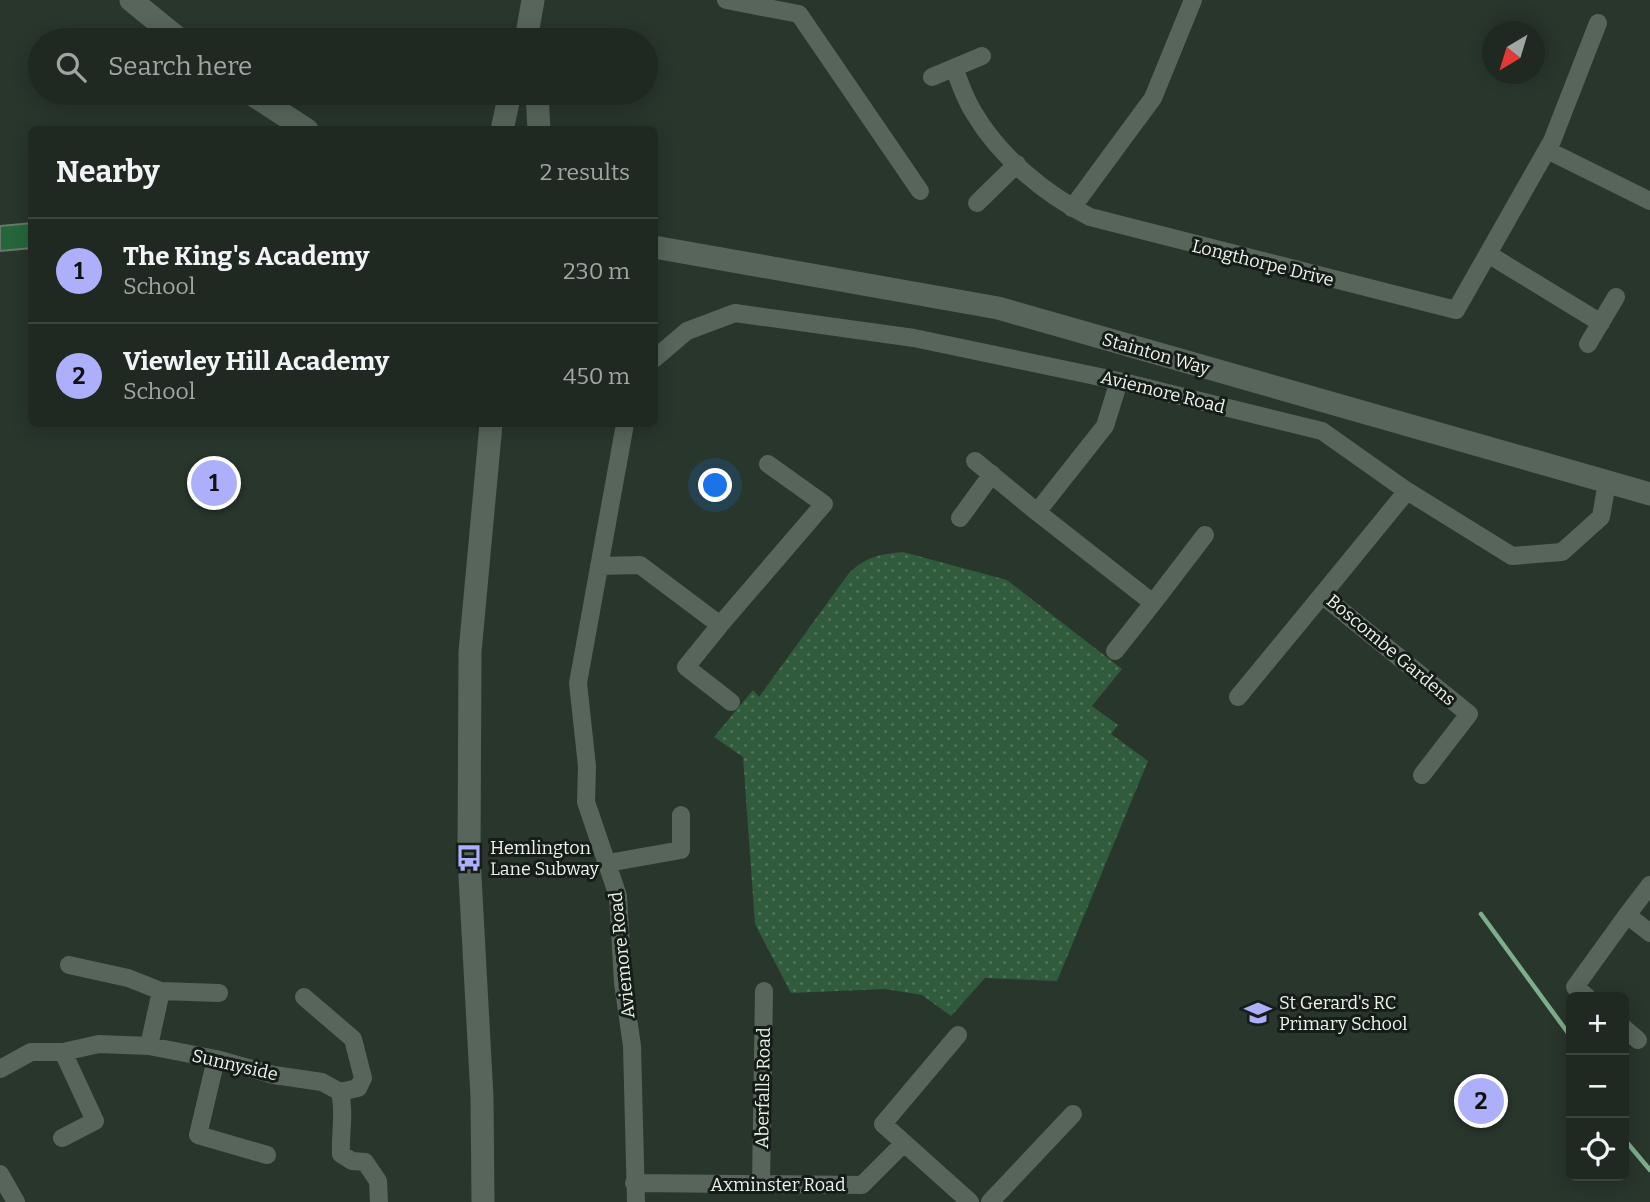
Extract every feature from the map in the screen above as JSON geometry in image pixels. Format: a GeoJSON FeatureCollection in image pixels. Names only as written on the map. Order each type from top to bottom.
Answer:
{"type":"FeatureCollection","features":[{"type":"Feature","properties":{"kind":"street"},"geometry":{"type":"LineString","coordinates":[[131,0],[165,28]]}},
{"type":"Feature","properties":{"kind":"street"},"geometry":{"type":"LineString","coordinates":[[530,28],[533,0]]}},
{"type":"Feature","properties":{"kind":"street"},"geometry":{"type":"LineString","coordinates":[[726,0],[799,14],[920,191]]}},
{"type":"Feature","properties":{"kind":"street"},"geometry":{"type":"LineString","coordinates":[[1072,208],[1153,98],[1193,0]]}},
{"type":"Feature","properties":{"kind":"street"},"geometry":{"type":"LineString","coordinates":[[1598,23],[1547,150],[1488,254],[1601,323]]}},
{"type":"Feature","properties":{"kind":"street"},"geometry":{"type":"LineString","coordinates":[[932,77],[982,56]]}},
{"type":"Feature","properties":{"kind":"street","name":"Longthorpe Drive"},"geometry":{"type":"LineString","coordinates":[[954,68],[978,119],[1017,164],[1072,208],[1106,224],[1456,310],[1488,254]]}},
{"type":"Feature","properties":{"kind":"street"},"geometry":{"type":"LineString","coordinates":[[268,105],[301,126]]}},
{"type":"Feature","properties":{"kind":"street"},"geometry":{"type":"LineString","coordinates":[[503,126],[507,105]]}},
{"type":"Feature","properties":{"kind":"street"},"geometry":{"type":"LineString","coordinates":[[538,105],[539,126]]}},
{"type":"Feature","properties":{"kind":"street"},"geometry":{"type":"LineString","coordinates":[[1547,150],[1650,201]]}},
{"type":"Feature","properties":{"kind":"street"},"geometry":{"type":"LineString","coordinates":[[976,203],[1017,164]]}},
{"type":"Feature","properties":{"kind":"street","name":"Stainton Way"},"geometry":{"type":"LineString","coordinates":[[658,248],[998,308],[1650,494]]}},
{"type":"Feature","properties":{"kind":"street"},"geometry":{"type":"LineString","coordinates":[[1588,344],[1616,297]]}},
{"type":"Feature","properties":{"kind":"street","name":"Aviemore Road"},"geometry":{"type":"LineString","coordinates":[[658,356],[687,331],[735,313],[914,338],[1119,381],[1322,431],[1407,491],[1512,556],[1562,552],[1601,517],[1607,482]]}},
{"type":"Feature","properties":{"kind":"street"},"geometry":{"type":"LineString","coordinates":[[1037,512],[1105,426],[1119,381]]}},
{"type":"Feature","properties":{"kind":"street"},"geometry":{"type":"LineString","coordinates":[[483,1202],[482,1097],[469,858],[470,652],[491,427]]}},
{"type":"Feature","properties":{"kind":"street","name":"Aviemore Road"},"geometry":{"type":"LineString","coordinates":[[624,427],[578,683],[587,766],[586,802],[618,896],[622,983],[632,1046],[636,1202]]}},
{"type":"Feature","properties":{"kind":"street"},"geometry":{"type":"LineString","coordinates":[[975,461],[1153,603]]}},
{"type":"Feature","properties":{"kind":"street"},"geometry":{"type":"LineString","coordinates":[[732,702],[686,667],[824,504],[768,464]]}},
{"type":"Feature","properties":{"kind":"street"},"geometry":{"type":"LineString","coordinates":[[960,518],[992,474]]}},
{"type":"Feature","properties":{"kind":"street","name":"Boscombe Gardens"},"geometry":{"type":"LineString","coordinates":[[1407,491],[1322,595],[1469,715],[1422,775]]}},
{"type":"Feature","properties":{"kind":"street"},"geometry":{"type":"LineString","coordinates":[[1115,651],[1205,536]]}},
{"type":"Feature","properties":{"kind":"street"},"geometry":{"type":"LineString","coordinates":[[599,566],[640,565],[720,625]]}},
{"type":"Feature","properties":{"kind":"street"},"geometry":{"type":"LineString","coordinates":[[1238,697],[1322,595]]}},
{"type":"Feature","properties":{"kind":"street"},"geometry":{"type":"LineString","coordinates":[[608,863],[681,850],[681,815]]}},
{"type":"Feature","properties":{"kind":"street"},"geometry":{"type":"LineString","coordinates":[[1581,992],[1575,987],[1650,885]]}},
{"type":"Feature","properties":{"kind":"street"},"geometry":{"type":"LineString","coordinates":[[1627,915],[1650,933]]}},
{"type":"Feature","properties":{"kind":"street"},"geometry":{"type":"LineString","coordinates":[[69,965],[128,978],[161,991],[219,993]]}},
{"type":"Feature","properties":{"kind":"street"},"geometry":{"type":"LineString","coordinates":[[149,1046],[161,991]]}},
{"type":"Feature","properties":{"kind":"street","name":"Aberfalls Road"},"geometry":{"type":"LineString","coordinates":[[761,1184],[764,991]]}},
{"type":"Feature","properties":{"kind":"street"},"geometry":{"type":"LineString","coordinates":[[304,997],[353,1039],[363,1078],[358,1088],[340,1092],[344,1108],[340,1136],[341,1154],[352,1161],[365,1162],[378,1181],[379,1202]]}},
{"type":"Feature","properties":{"kind":"street"},"geometry":{"type":"LineString","coordinates":[[1629,1032],[1638,1040]]}},
{"type":"Feature","properties":{"kind":"street"},"geometry":{"type":"LineString","coordinates":[[958,1035],[883,1124],[970,1202]]}},
{"type":"Feature","properties":{"kind":"street","name":"Sunnyside"},"geometry":{"type":"LineString","coordinates":[[0,1069],[31,1052],[63,1052],[99,1044],[149,1046],[216,1059],[274,1075],[322,1082],[340,1092]]}},
{"type":"Feature","properties":{"kind":"street"},"geometry":{"type":"LineString","coordinates":[[62,1138],[95,1121],[63,1052]]}},
{"type":"Feature","properties":{"kind":"street"},"geometry":{"type":"LineString","coordinates":[[216,1059],[198,1135],[267,1155]]}},
{"type":"Feature","properties":{"kind":"street"},"geometry":{"type":"LineString","coordinates":[[990,1202],[1073,1114]]}},
{"type":"Feature","properties":{"kind":"street","name":"Axminster Road"},"geometry":{"type":"LineString","coordinates":[[634,1183],[862,1185],[904,1143]]}},
{"type":"Feature","properties":{"kind":"street"},"geometry":{"type":"LineString","coordinates":[[0,1174],[16,1202]]}},
{"type":"Feature","properties":{"kind":"green space"},"geometry":{"type":"Polygon","coordinates":[[[903,552],[1007,580],[1122,669],[1092,706],[1118,725],[1111,734],[1148,761],[1057,981],[985,978],[951,1016],[922,995],[885,989],[791,993],[755,924],[743,757],[714,737],[753,690],[759,697],[849,573],[874,557],[903,552]]]}},
{"type":"Feature","properties":{"kind":"building"},"geometry":{"type":"Polygon","coordinates":[[[28,223],[28,248],[0,251],[0,226],[28,223]]]}},
{"type":"Feature","properties":{"kind":"waterway"},"geometry":{"type":"LineString","coordinates":[[1481,914],[1566,1030]]}},
{"type":"Feature","properties":{"kind":"waterway"},"geometry":{"type":"LineString","coordinates":[[1629,1145],[1650,1170]]}},
{"type":"Feature","properties":{"kind":"place","name":"The King's Academy"},"geometry":{"type":"Point","coordinates":[214,483]}},
{"type":"Feature","properties":{"kind":"place","name":"Hemlington Lane Subway"},"geometry":{"type":"Point","coordinates":[469,858]}},
{"type":"Feature","properties":{"kind":"place","name":"St Gerard's RC Primary School"},"geometry":{"type":"Point","coordinates":[1258,1013]}},
{"type":"Feature","properties":{"kind":"place","name":"Viewley Hill Academy"},"geometry":{"type":"Point","coordinates":[1481,1101]}}]}
